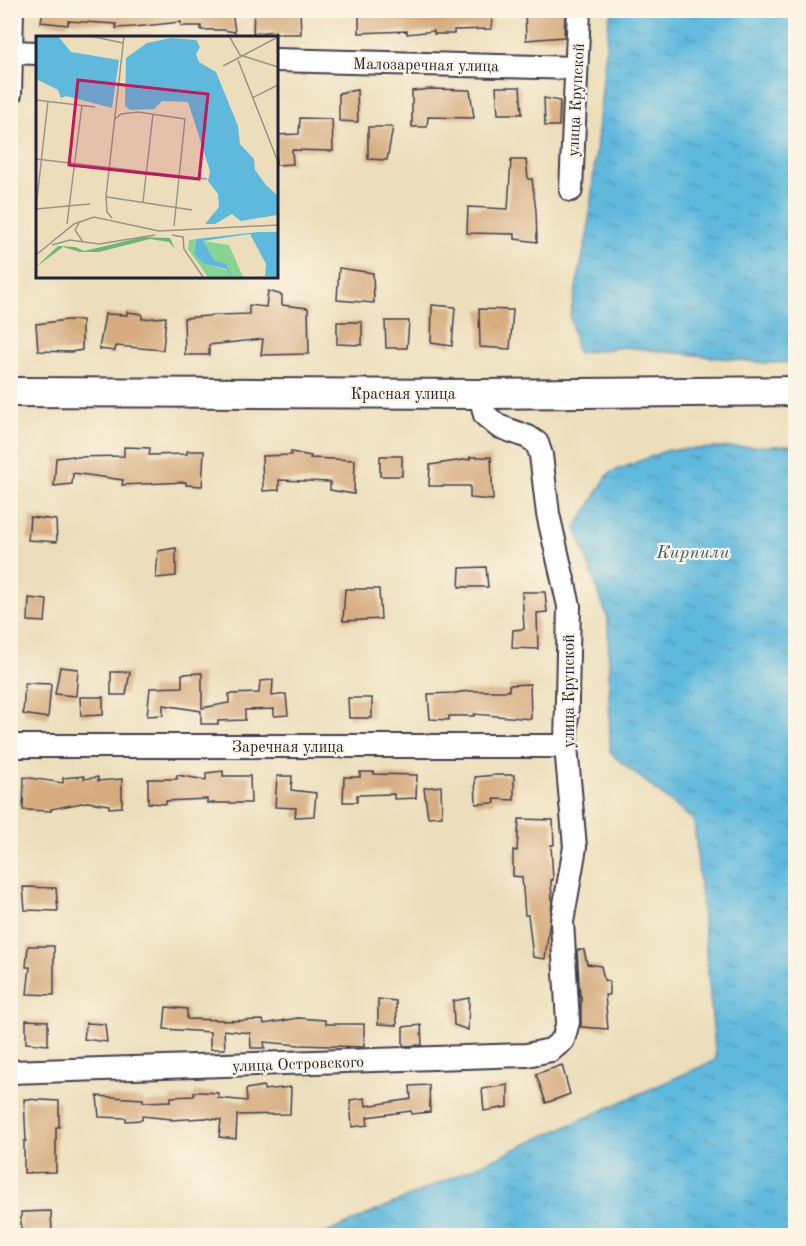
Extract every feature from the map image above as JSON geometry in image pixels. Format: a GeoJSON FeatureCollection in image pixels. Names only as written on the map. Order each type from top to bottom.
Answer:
{"type":"FeatureCollection","features":[{"type":"Feature","properties":{"kind":"main road","name":"Красная улица"},"geometry":{"type":"LineString","coordinates":[[10,392],[795,391]]}},
{"type":"Feature","properties":{"kind":"street"},"geometry":{"type":"LineString","coordinates":[[10,94],[12,10]]}},
{"type":"Feature","properties":{"kind":"street","name":"улица Крупской"},"geometry":{"type":"LineString","coordinates":[[571,190],[579,10]]}},
{"type":"Feature","properties":{"kind":"street"},"geometry":{"type":"LineString","coordinates":[[11,52],[36,53]]}},
{"type":"Feature","properties":{"kind":"street","name":"Малозаречная улица"},"geometry":{"type":"LineString","coordinates":[[278,60],[576,68]]}},
{"type":"Feature","properties":{"kind":"street","name":"улица Крупской"},"geometry":{"type":"LineString","coordinates":[[480,393],[485,415],[498,426],[528,437],[537,443],[541,455],[548,514],[565,584],[568,606],[566,746],[575,847],[562,922],[568,1022]]}},
{"type":"Feature","properties":{"kind":"street","name":"Заречная улица"},"geometry":{"type":"LineString","coordinates":[[10,746],[566,746]]}},
{"type":"Feature","properties":{"kind":"street","name":"улица Островского"},"geometry":{"type":"LineString","coordinates":[[10,1072],[527,1055],[551,1050],[563,1040],[568,1022]]}},
{"type":"Feature","properties":{"kind":"water"},"geometry":{"type":"Polygon","coordinates":[[[613,11],[795,11],[795,362],[766,363],[624,347],[577,353],[570,316],[588,232],[609,19],[613,11]]]}},
{"type":"Feature","properties":{"kind":"water","name":"Кирпили"},"geometry":{"type":"Polygon","coordinates":[[[795,445],[795,1235],[322,1235],[716,1060],[694,821],[610,753],[608,619],[576,528],[609,473],[668,450],[795,445]]]}},
{"type":"Feature","properties":{"kind":"building"},"geometry":{"type":"Polygon","coordinates":[[[43,10],[232,10],[235,32],[201,30],[201,26],[181,26],[181,22],[116,28],[116,24],[68,21],[68,25],[41,22],[43,10]]]}},
{"type":"Feature","properties":{"kind":"building"},"geometry":{"type":"Polygon","coordinates":[[[254,10],[300,10],[301,34],[275,34],[275,31],[253,33],[254,10]]]}},
{"type":"Feature","properties":{"kind":"building"},"geometry":{"type":"Polygon","coordinates":[[[359,10],[493,10],[491,29],[454,30],[454,34],[434,34],[434,31],[407,34],[407,31],[359,33],[359,10]]]}},
{"type":"Feature","properties":{"kind":"building"},"geometry":{"type":"Polygon","coordinates":[[[525,10],[565,10],[564,37],[526,40],[525,10]]]}},
{"type":"Feature","properties":{"kind":"building"},"geometry":{"type":"Polygon","coordinates":[[[496,87],[520,87],[522,114],[498,114],[496,87]]]}},
{"type":"Feature","properties":{"kind":"building"},"geometry":{"type":"Polygon","coordinates":[[[357,90],[358,122],[339,121],[339,93],[357,90]]]}},
{"type":"Feature","properties":{"kind":"building"},"geometry":{"type":"Polygon","coordinates":[[[470,90],[474,118],[428,117],[427,127],[412,127],[412,91],[470,90]]]}},
{"type":"Feature","properties":{"kind":"building"},"geometry":{"type":"Polygon","coordinates":[[[544,98],[560,101],[559,126],[545,126],[544,98]]]}},
{"type":"Feature","properties":{"kind":"building"},"geometry":{"type":"Polygon","coordinates":[[[300,118],[332,119],[333,151],[292,150],[293,164],[278,165],[278,135],[299,134],[300,118]]]}},
{"type":"Feature","properties":{"kind":"building"},"geometry":{"type":"Polygon","coordinates":[[[368,127],[393,127],[387,160],[368,159],[368,127]]]}},
{"type":"Feature","properties":{"kind":"building"},"geometry":{"type":"Polygon","coordinates":[[[511,160],[526,160],[528,179],[532,179],[537,242],[515,239],[515,234],[467,233],[468,207],[508,209],[511,160]]]}},
{"type":"Feature","properties":{"kind":"building"},"geometry":{"type":"Polygon","coordinates":[[[339,268],[373,273],[374,303],[337,300],[339,268]]]}},
{"type":"Feature","properties":{"kind":"building"},"geometry":{"type":"Polygon","coordinates":[[[268,291],[282,295],[282,305],[308,308],[309,354],[261,355],[263,339],[209,345],[209,355],[185,355],[184,318],[249,314],[249,305],[266,307],[268,291]]]}},
{"type":"Feature","properties":{"kind":"building"},"geometry":{"type":"Polygon","coordinates":[[[432,305],[455,307],[452,346],[431,343],[432,305]]]}},
{"type":"Feature","properties":{"kind":"building"},"geometry":{"type":"Polygon","coordinates":[[[479,309],[513,310],[510,349],[480,347],[479,309]]]}},
{"type":"Feature","properties":{"kind":"building"},"geometry":{"type":"Polygon","coordinates":[[[127,312],[142,314],[142,319],[166,317],[163,350],[116,346],[115,351],[99,349],[105,314],[127,315],[127,312]]]}},
{"type":"Feature","properties":{"kind":"building"},"geometry":{"type":"Polygon","coordinates":[[[82,320],[82,350],[38,351],[36,324],[82,320]]]}},
{"type":"Feature","properties":{"kind":"building"},"geometry":{"type":"Polygon","coordinates":[[[385,321],[409,321],[407,348],[386,348],[385,321]]]}},
{"type":"Feature","properties":{"kind":"building"},"geometry":{"type":"Polygon","coordinates":[[[337,322],[362,322],[362,345],[337,344],[337,322]]]}},
{"type":"Feature","properties":{"kind":"building"},"geometry":{"type":"Polygon","coordinates":[[[124,447],[150,448],[149,455],[204,451],[202,486],[186,485],[186,482],[122,485],[123,480],[73,473],[72,484],[54,486],[56,458],[124,456],[124,447]]]}},
{"type":"Feature","properties":{"kind":"building"},"geometry":{"type":"Polygon","coordinates":[[[291,452],[311,456],[310,458],[355,460],[354,494],[330,490],[330,482],[279,480],[279,490],[263,491],[262,456],[291,455],[291,452]]]}},
{"type":"Feature","properties":{"kind":"building"},"geometry":{"type":"Polygon","coordinates":[[[380,456],[402,456],[402,476],[380,476],[380,456]]]}},
{"type":"Feature","properties":{"kind":"building"},"geometry":{"type":"Polygon","coordinates":[[[470,457],[491,457],[493,500],[470,498],[470,486],[429,486],[430,465],[470,459],[470,457]]]}},
{"type":"Feature","properties":{"kind":"building"},"geometry":{"type":"Polygon","coordinates":[[[30,517],[56,520],[57,542],[28,540],[30,517]]]}},
{"type":"Feature","properties":{"kind":"building"},"geometry":{"type":"Polygon","coordinates":[[[176,548],[176,576],[156,578],[158,551],[176,548]]]}},
{"type":"Feature","properties":{"kind":"building"},"geometry":{"type":"Polygon","coordinates":[[[486,567],[488,587],[459,587],[460,568],[486,567]]]}},
{"type":"Feature","properties":{"kind":"building"},"geometry":{"type":"Polygon","coordinates":[[[345,589],[379,589],[381,619],[343,621],[345,589]]]}},
{"type":"Feature","properties":{"kind":"building"},"geometry":{"type":"Polygon","coordinates":[[[522,592],[545,592],[547,612],[537,613],[538,649],[512,648],[513,630],[524,629],[522,592]]]}},
{"type":"Feature","properties":{"kind":"building"},"geometry":{"type":"Polygon","coordinates":[[[29,598],[47,600],[45,622],[28,621],[29,598]]]}},
{"type":"Feature","properties":{"kind":"building"},"geometry":{"type":"Polygon","coordinates":[[[60,667],[78,669],[76,696],[55,694],[60,667]]]}},
{"type":"Feature","properties":{"kind":"building"},"geometry":{"type":"Polygon","coordinates":[[[111,672],[130,672],[126,695],[111,695],[111,672]]]}},
{"type":"Feature","properties":{"kind":"building"},"geometry":{"type":"Polygon","coordinates":[[[202,673],[202,708],[229,703],[229,694],[259,693],[260,681],[273,680],[272,696],[286,694],[288,715],[274,716],[274,709],[245,710],[245,720],[201,724],[201,711],[163,705],[163,715],[147,716],[150,688],[182,687],[182,674],[202,673]]]}},
{"type":"Feature","properties":{"kind":"building"},"geometry":{"type":"Polygon","coordinates":[[[25,683],[51,684],[48,718],[23,714],[25,683]]]}},
{"type":"Feature","properties":{"kind":"building"},"geometry":{"type":"Polygon","coordinates":[[[530,684],[531,719],[474,714],[474,716],[449,716],[449,720],[430,719],[428,694],[509,691],[509,685],[530,684]]]}},
{"type":"Feature","properties":{"kind":"building"},"geometry":{"type":"Polygon","coordinates":[[[80,697],[103,697],[103,715],[81,716],[80,697]]]}},
{"type":"Feature","properties":{"kind":"building"},"geometry":{"type":"Polygon","coordinates":[[[348,698],[372,698],[372,718],[349,718],[348,698]]]}},
{"type":"Feature","properties":{"kind":"building"},"geometry":{"type":"Polygon","coordinates":[[[223,771],[223,776],[250,776],[251,803],[207,803],[207,799],[166,801],[166,804],[148,803],[148,779],[177,779],[177,775],[206,780],[206,773],[223,771]]]}},
{"type":"Feature","properties":{"kind":"building"},"geometry":{"type":"Polygon","coordinates":[[[360,772],[417,775],[416,798],[394,799],[394,794],[357,795],[357,802],[343,802],[344,777],[360,777],[360,772]]]}},
{"type":"Feature","properties":{"kind":"building"},"geometry":{"type":"Polygon","coordinates":[[[514,775],[514,800],[494,799],[495,803],[476,804],[475,777],[514,775]]]}},
{"type":"Feature","properties":{"kind":"building"},"geometry":{"type":"Polygon","coordinates":[[[84,776],[84,779],[98,777],[98,781],[122,779],[122,807],[109,808],[109,805],[87,802],[51,809],[51,811],[23,810],[24,777],[63,783],[63,778],[84,776]]]}},
{"type":"Feature","properties":{"kind":"building"},"geometry":{"type":"Polygon","coordinates":[[[277,776],[292,776],[291,790],[316,793],[314,816],[295,817],[296,808],[275,807],[277,776]]]}},
{"type":"Feature","properties":{"kind":"building"},"geometry":{"type":"Polygon","coordinates":[[[441,786],[442,816],[428,817],[424,788],[441,786]]]}},
{"type":"Feature","properties":{"kind":"building"},"geometry":{"type":"Polygon","coordinates":[[[519,819],[553,820],[552,903],[545,959],[533,957],[528,915],[525,915],[522,877],[513,876],[513,850],[517,851],[519,819]]]}},
{"type":"Feature","properties":{"kind":"building"},"geometry":{"type":"Polygon","coordinates":[[[23,887],[56,888],[58,911],[25,910],[23,887]]]}},
{"type":"Feature","properties":{"kind":"building"},"geometry":{"type":"Polygon","coordinates":[[[28,946],[54,946],[54,995],[27,994],[30,967],[26,967],[28,946]]]}},
{"type":"Feature","properties":{"kind":"building"},"geometry":{"type":"Polygon","coordinates":[[[577,950],[584,950],[587,964],[601,966],[604,980],[609,981],[609,995],[605,995],[608,1029],[581,1027],[577,950]]]}},
{"type":"Feature","properties":{"kind":"building"},"geometry":{"type":"Polygon","coordinates":[[[469,998],[468,1030],[454,1025],[453,1001],[469,998]]]}},
{"type":"Feature","properties":{"kind":"building"},"geometry":{"type":"Polygon","coordinates":[[[378,999],[396,1001],[397,1025],[378,1024],[378,999]]]}},
{"type":"Feature","properties":{"kind":"building"},"geometry":{"type":"Polygon","coordinates":[[[166,1007],[187,1009],[187,1019],[263,1020],[264,1024],[298,1018],[325,1020],[326,1024],[364,1024],[364,1047],[264,1042],[265,1048],[251,1048],[250,1033],[224,1030],[225,1049],[210,1049],[210,1032],[164,1029],[166,1007]]]}},
{"type":"Feature","properties":{"kind":"building"},"geometry":{"type":"Polygon","coordinates":[[[26,1020],[48,1021],[48,1045],[26,1043],[26,1020]]]}},
{"type":"Feature","properties":{"kind":"building"},"geometry":{"type":"Polygon","coordinates":[[[86,1023],[105,1024],[107,1042],[84,1039],[86,1023]]]}},
{"type":"Feature","properties":{"kind":"building"},"geometry":{"type":"Polygon","coordinates":[[[421,1025],[422,1045],[403,1046],[403,1027],[421,1025]]]}},
{"type":"Feature","properties":{"kind":"building"},"geometry":{"type":"Polygon","coordinates":[[[562,1065],[570,1094],[546,1103],[536,1074],[562,1065]]]}},
{"type":"Feature","properties":{"kind":"building"},"geometry":{"type":"Polygon","coordinates":[[[429,1085],[430,1112],[412,1114],[411,1111],[367,1117],[368,1125],[352,1127],[350,1100],[365,1098],[366,1106],[411,1099],[410,1086],[429,1085]]]}},
{"type":"Feature","properties":{"kind":"building"},"geometry":{"type":"Polygon","coordinates":[[[508,1085],[508,1107],[484,1111],[482,1089],[508,1085]]]}},
{"type":"Feature","properties":{"kind":"building"},"geometry":{"type":"Polygon","coordinates":[[[264,1086],[264,1090],[291,1087],[290,1114],[237,1115],[236,1139],[219,1137],[221,1120],[205,1118],[171,1120],[142,1116],[142,1120],[126,1121],[126,1118],[99,1117],[97,1096],[143,1099],[143,1102],[171,1101],[171,1097],[194,1096],[194,1092],[202,1092],[218,1093],[218,1098],[247,1101],[246,1089],[264,1086]]]}},
{"type":"Feature","properties":{"kind":"building"},"geometry":{"type":"Polygon","coordinates":[[[24,1099],[59,1101],[59,1127],[56,1127],[56,1172],[24,1173],[24,1141],[26,1141],[24,1099]]]}},
{"type":"Feature","properties":{"kind":"building"},"geometry":{"type":"Polygon","coordinates":[[[51,1211],[52,1231],[21,1231],[21,1212],[51,1211]]]}}]}
